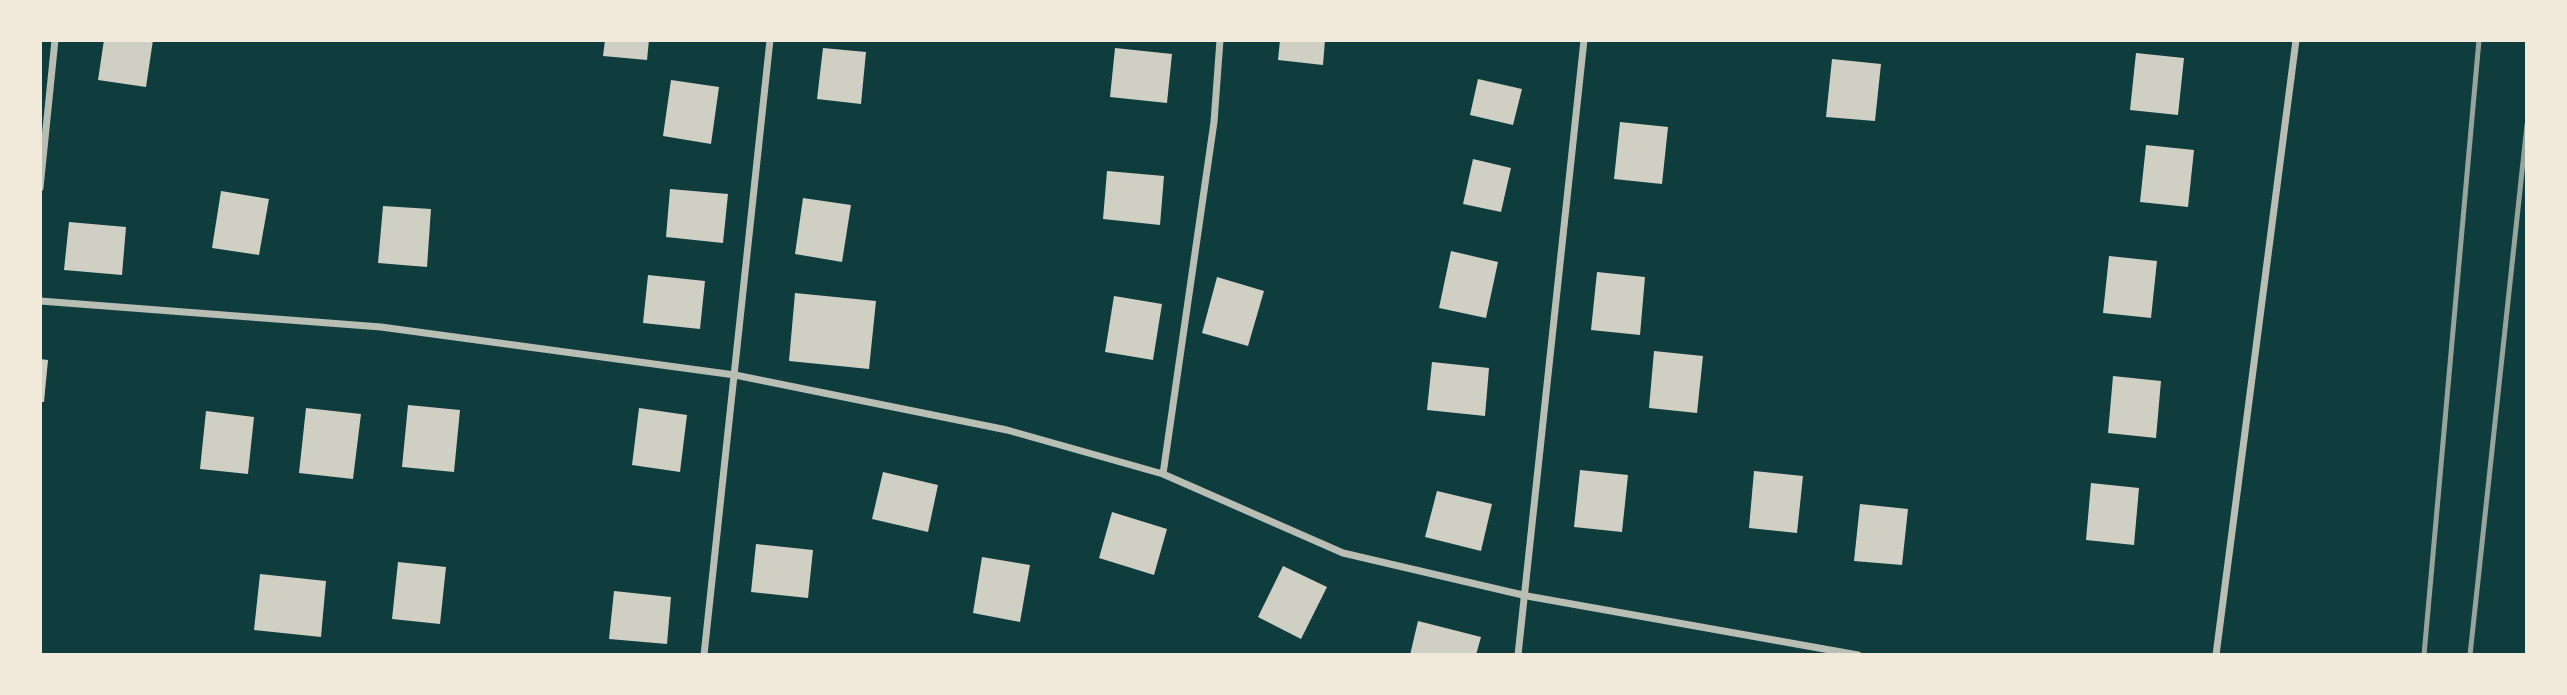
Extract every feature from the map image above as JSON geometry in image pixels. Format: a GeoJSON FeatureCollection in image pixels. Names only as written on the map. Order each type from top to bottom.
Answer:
{"type":"FeatureCollection","features":[{"type":"Feature","properties":{"kind":"street"},"geometry":{"type":"LineString","coordinates":[[40,188],[55,40]]}},
{"type":"Feature","properties":{"kind":"street"},"geometry":{"type":"LineString","coordinates":[[704,655],[770,40]]}},
{"type":"Feature","properties":{"kind":"street"},"geometry":{"type":"LineString","coordinates":[[1163,474],[1214,122],[1220,40]]}},
{"type":"Feature","properties":{"kind":"street"},"geometry":{"type":"LineString","coordinates":[[1518,655],[1527,596],[1584,40]]}},
{"type":"Feature","properties":{"kind":"street"},"geometry":{"type":"LineString","coordinates":[[2216,655],[2295,40]]}},
{"type":"Feature","properties":{"kind":"street"},"geometry":{"type":"LineString","coordinates":[[40,301],[382,327],[735,375],[1007,430],[1163,474],[1343,553],[1527,596],[1858,655]]}},
{"type":"Feature","properties":{"kind":"building"},"geometry":{"type":"Polygon","coordinates":[[[104,40],[153,40],[146,87],[98,80],[104,40]]]}},
{"type":"Feature","properties":{"kind":"building"},"geometry":{"type":"Polygon","coordinates":[[[605,40],[649,40],[647,60],[603,56],[605,40]]]}},
{"type":"Feature","properties":{"kind":"building"},"geometry":{"type":"Polygon","coordinates":[[[1280,40],[1325,40],[1323,65],[1278,60],[1280,40]]]}},
{"type":"Feature","properties":{"kind":"building"},"geometry":{"type":"Polygon","coordinates":[[[823,48],[866,52],[861,104],[817,99],[823,48]]]}},
{"type":"Feature","properties":{"kind":"building"},"geometry":{"type":"Polygon","coordinates":[[[1115,48],[1172,54],[1167,103],[1110,97],[1115,48]]]}},
{"type":"Feature","properties":{"kind":"building"},"geometry":{"type":"Polygon","coordinates":[[[2136,53],[2184,58],[2178,115],[2130,110],[2136,53]]]}},
{"type":"Feature","properties":{"kind":"building"},"geometry":{"type":"Polygon","coordinates":[[[1832,59],[1881,64],[1875,121],[1826,117],[1832,59]]]}},
{"type":"Feature","properties":{"kind":"building"},"geometry":{"type":"Polygon","coordinates":[[[1478,79],[1522,89],[1513,125],[1470,115],[1478,79]]]}},
{"type":"Feature","properties":{"kind":"building"},"geometry":{"type":"Polygon","coordinates":[[[671,80],[719,87],[711,144],[663,136],[671,80]]]}},
{"type":"Feature","properties":{"kind":"building"},"geometry":{"type":"Polygon","coordinates":[[[1620,122],[1668,127],[1662,184],[1614,179],[1620,122]]]}},
{"type":"Feature","properties":{"kind":"building"},"geometry":{"type":"Polygon","coordinates":[[[2146,145],[2194,150],[2188,207],[2140,202],[2146,145]]]}},
{"type":"Feature","properties":{"kind":"building"},"geometry":{"type":"Polygon","coordinates":[[[1473,159],[1511,168],[1501,212],[1463,204],[1473,159]]]}},
{"type":"Feature","properties":{"kind":"building"},"geometry":{"type":"Polygon","coordinates":[[[1107,171],[1164,176],[1160,225],[1103,219],[1107,171]]]}},
{"type":"Feature","properties":{"kind":"building"},"geometry":{"type":"Polygon","coordinates":[[[670,189],[728,194],[723,243],[666,237],[670,189]]]}},
{"type":"Feature","properties":{"kind":"building"},"geometry":{"type":"Polygon","coordinates":[[[221,191],[269,199],[259,255],[212,248],[221,191]]]}},
{"type":"Feature","properties":{"kind":"building"},"geometry":{"type":"Polygon","coordinates":[[[803,198],[851,205],[842,262],[795,254],[803,198]]]}},
{"type":"Feature","properties":{"kind":"building"},"geometry":{"type":"Polygon","coordinates":[[[383,206],[431,209],[427,267],[378,263],[383,206]]]}},
{"type":"Feature","properties":{"kind":"building"},"geometry":{"type":"Polygon","coordinates":[[[69,222],[126,227],[122,275],[64,270],[69,222]]]}},
{"type":"Feature","properties":{"kind":"building"},"geometry":{"type":"Polygon","coordinates":[[[1451,251],[1498,262],[1486,318],[1439,308],[1451,251]]]}},
{"type":"Feature","properties":{"kind":"building"},"geometry":{"type":"Polygon","coordinates":[[[2109,256],[2157,261],[2151,318],[2103,313],[2109,256]]]}},
{"type":"Feature","properties":{"kind":"building"},"geometry":{"type":"Polygon","coordinates":[[[1597,272],[1645,277],[1640,335],[1591,330],[1597,272]]]}},
{"type":"Feature","properties":{"kind":"building"},"geometry":{"type":"Polygon","coordinates":[[[648,275],[705,281],[700,329],[643,323],[648,275]]]}},
{"type":"Feature","properties":{"kind":"building"},"geometry":{"type":"Polygon","coordinates":[[[1217,277],[1264,291],[1248,346],[1202,333],[1217,277]]]}},
{"type":"Feature","properties":{"kind":"building"},"geometry":{"type":"Polygon","coordinates":[[[795,293],[876,301],[869,369],[789,361],[795,293]]]}},
{"type":"Feature","properties":{"kind":"building"},"geometry":{"type":"Polygon","coordinates":[[[1114,296],[1162,304],[1153,360],[1105,352],[1114,296]]]}},
{"type":"Feature","properties":{"kind":"building"},"geometry":{"type":"Polygon","coordinates":[[[1654,351],[1703,356],[1697,413],[1649,408],[1654,351]]]}},
{"type":"Feature","properties":{"kind":"building"},"geometry":{"type":"Polygon","coordinates":[[[40,359],[48,360],[44,402],[40,402],[40,359]]]}},
{"type":"Feature","properties":{"kind":"building"},"geometry":{"type":"Polygon","coordinates":[[[1432,362],[1489,368],[1485,416],[1427,410],[1432,362]]]}},
{"type":"Feature","properties":{"kind":"building"},"geometry":{"type":"Polygon","coordinates":[[[2113,376],[2161,381],[2156,438],[2108,433],[2113,376]]]}},
{"type":"Feature","properties":{"kind":"building"},"geometry":{"type":"Polygon","coordinates":[[[408,405],[460,410],[454,472],[402,467],[408,405]]]}},
{"type":"Feature","properties":{"kind":"building"},"geometry":{"type":"Polygon","coordinates":[[[306,408],[361,414],[353,479],[299,473],[306,408]]]}},
{"type":"Feature","properties":{"kind":"building"},"geometry":{"type":"Polygon","coordinates":[[[639,408],[687,415],[680,472],[632,465],[639,408]]]}},
{"type":"Feature","properties":{"kind":"building"},"geometry":{"type":"Polygon","coordinates":[[[206,411],[254,417],[248,474],[200,469],[206,411]]]}},
{"type":"Feature","properties":{"kind":"building"},"geometry":{"type":"Polygon","coordinates":[[[1580,470],[1628,475],[1622,532],[1574,527],[1580,470]]]}},
{"type":"Feature","properties":{"kind":"building"},"geometry":{"type":"Polygon","coordinates":[[[1754,471],[1803,476],[1797,533],[1749,528],[1754,471]]]}},
{"type":"Feature","properties":{"kind":"building"},"geometry":{"type":"Polygon","coordinates":[[[883,472],[938,485],[928,532],[872,519],[883,472]]]}},
{"type":"Feature","properties":{"kind":"building"},"geometry":{"type":"Polygon","coordinates":[[[2091,483],[2139,488],[2134,545],[2086,540],[2091,483]]]}},
{"type":"Feature","properties":{"kind":"building"},"geometry":{"type":"Polygon","coordinates":[[[1437,491],[1492,504],[1481,551],[1425,537],[1437,491]]]}},
{"type":"Feature","properties":{"kind":"building"},"geometry":{"type":"Polygon","coordinates":[[[1860,504],[1908,509],[1902,565],[1854,561],[1860,504]]]}},
{"type":"Feature","properties":{"kind":"building"},"geometry":{"type":"Polygon","coordinates":[[[1112,512],[1167,529],[1154,575],[1099,558],[1112,512]]]}},
{"type":"Feature","properties":{"kind":"building"},"geometry":{"type":"Polygon","coordinates":[[[756,544],[813,550],[808,598],[751,592],[756,544]]]}},
{"type":"Feature","properties":{"kind":"building"},"geometry":{"type":"Polygon","coordinates":[[[982,557],[1030,565],[1020,622],[973,613],[982,557]]]}},
{"type":"Feature","properties":{"kind":"building"},"geometry":{"type":"Polygon","coordinates":[[[398,562],[446,567],[440,624],[392,619],[398,562]]]}},
{"type":"Feature","properties":{"kind":"building"},"geometry":{"type":"Polygon","coordinates":[[[1283,566],[1327,587],[1301,639],[1258,617],[1283,566]]]}},
{"type":"Feature","properties":{"kind":"building"},"geometry":{"type":"Polygon","coordinates":[[[260,574],[326,581],[321,637],[254,630],[260,574]]]}},
{"type":"Feature","properties":{"kind":"building"},"geometry":{"type":"Polygon","coordinates":[[[614,591],[671,597],[667,644],[609,639],[614,591]]]}},
{"type":"Feature","properties":{"kind":"building"},"geometry":{"type":"Polygon","coordinates":[[[1418,621],[1481,637],[1476,655],[1410,655],[1418,621]]]}},
{"type":"Feature","properties":{"kind":"railway"},"geometry":{"type":"LineString","coordinates":[[2424,655],[2479,40]]}},
{"type":"Feature","properties":{"kind":"railway"},"geometry":{"type":"LineString","coordinates":[[2470,655],[2527,125]]}}]}
